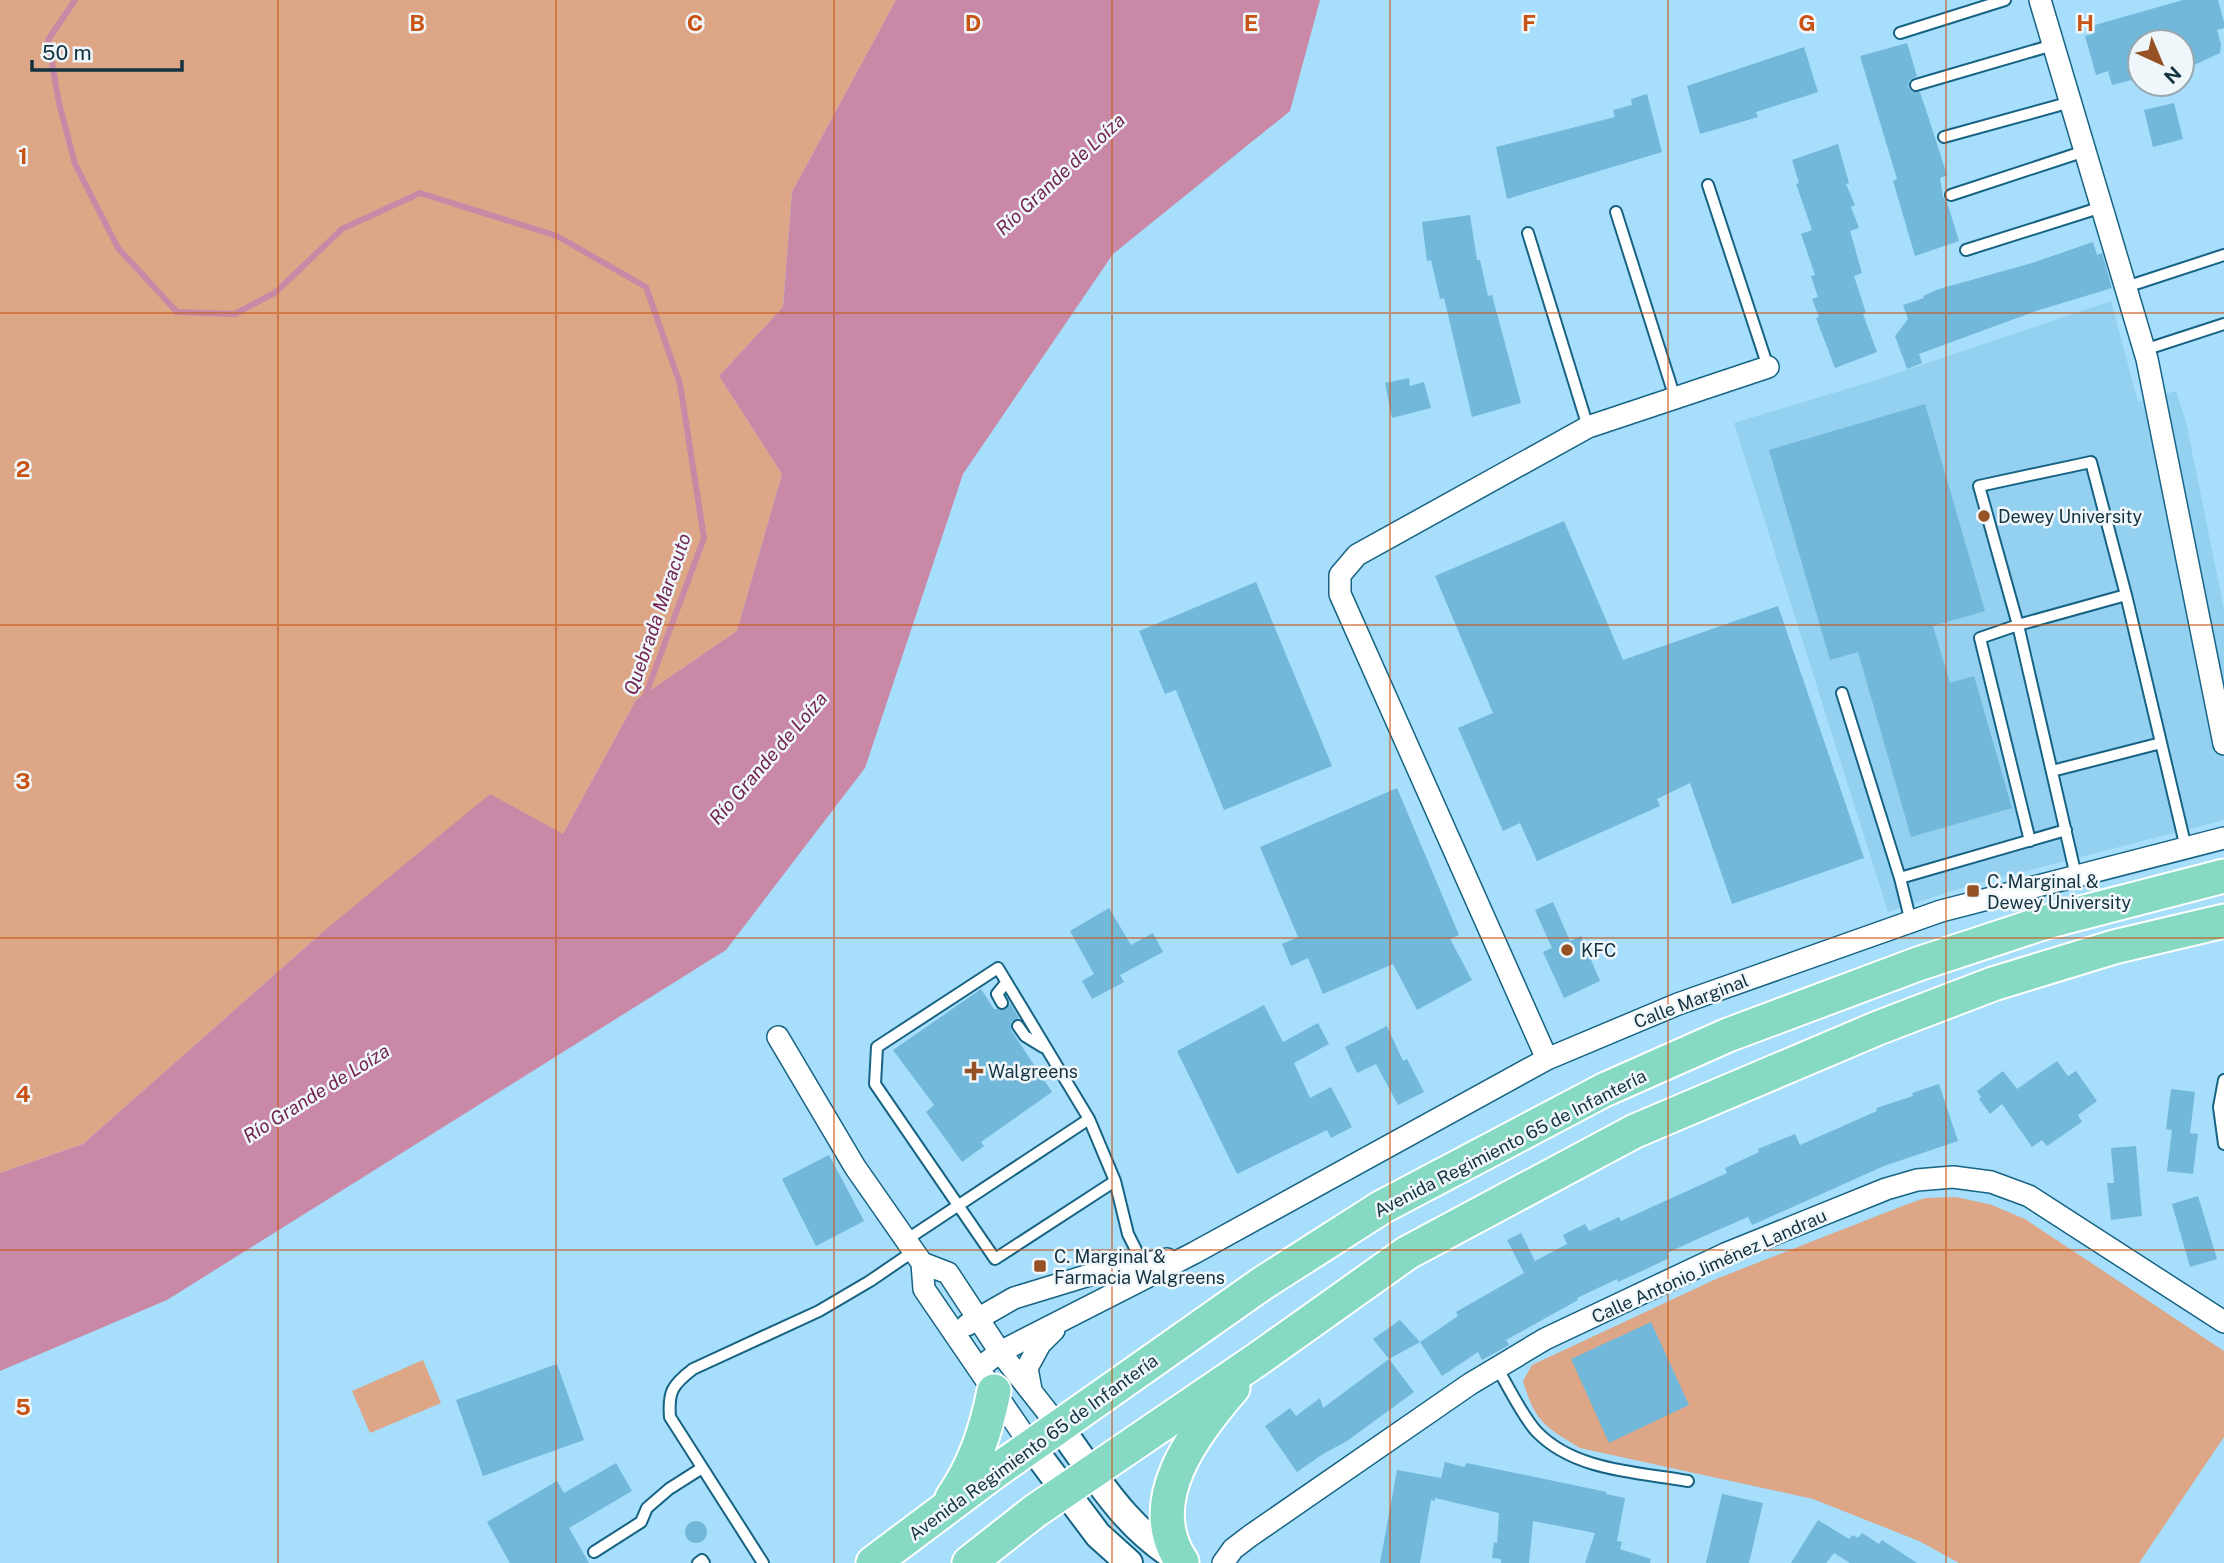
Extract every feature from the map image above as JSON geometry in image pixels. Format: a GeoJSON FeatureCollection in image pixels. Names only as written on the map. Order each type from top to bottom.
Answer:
{"type":"FeatureCollection","features":[{"type":"Feature","properties":{"kind":"main road","name":"Avenida Regimiento 65 de Infantería"},"geometry":{"type":"LineString","coordinates":[[873,1563],[1263,1283],[1382,1207],[1604,1090],[1728,1035],[1918,964],[2046,922],[2224,876]]}},
{"type":"Feature","properties":{"kind":"main road"},"geometry":{"type":"LineString","coordinates":[[969,1563],[1035,1511],[1407,1254],[1635,1131],[1815,1054],[1993,984],[2114,947],[2224,921]]}},
{"type":"Feature","properties":{"kind":"main road"},"geometry":{"type":"LineString","coordinates":[[1184,1562],[1174,1550],[1167,1517],[1171,1485],[1190,1443],[1258,1359]]}},
{"type":"Feature","properties":{"kind":"main road"},"geometry":{"type":"LineString","coordinates":[[944,1510],[972,1464],[985,1432],[986,1380]]}},
{"type":"Feature","properties":{"kind":"street"},"geometry":{"type":"LineString","coordinates":[[2040,0],[2144,350],[2224,744]]}},
{"type":"Feature","properties":{"kind":"street"},"geometry":{"type":"LineString","coordinates":[[1547,1059],[1340,594],[1340,575],[1357,555],[1588,427],[1768,367]]}},
{"type":"Feature","properties":{"kind":"street","name":"Calle Marginal"},"geometry":{"type":"LineString","coordinates":[[986,1380],[1000,1352],[1194,1253],[1547,1059],[1678,1004],[1941,911],[2224,838]]}},
{"type":"Feature","properties":{"kind":"street"},"geometry":{"type":"LineString","coordinates":[[778,1037],[855,1167],[914,1251],[924,1289],[1032,1447],[1098,1535],[1129,1563]]}},
{"type":"Feature","properties":{"kind":"street","name":"Calle Antonio Jiménez Landrau"},"geometry":{"type":"LineString","coordinates":[[1223,1563],[1233,1549],[1470,1384],[1545,1339],[1725,1254],[1886,1189],[1917,1180],[1953,1177],[1991,1182],[2029,1196],[2224,1322]]}},
{"type":"Feature","properties":{"kind":"street"},"geometry":{"type":"LineString","coordinates":[[914,1251],[948,1273],[1000,1352],[1122,1512],[1142,1534],[1184,1562]]}},
{"type":"Feature","properties":{"kind":"street","name":"Calle Marginal"},"geometry":{"type":"LineString","coordinates":[[955,1334],[1014,1298],[1096,1273],[1194,1253]]}},
{"type":"Feature","properties":{"kind":"street"},"geometry":{"type":"LineString","coordinates":[[1032,1392],[1027,1368],[1040,1344],[1064,1319]]}},
{"type":"Feature","properties":{"kind":"lane"},"geometry":{"type":"LineString","coordinates":[[1900,33],[2005,0]]}},
{"type":"Feature","properties":{"kind":"lane"},"geometry":{"type":"LineString","coordinates":[[1916,85],[2053,45]]}},
{"type":"Feature","properties":{"kind":"lane"},"geometry":{"type":"LineString","coordinates":[[1944,137],[2071,102]]}},
{"type":"Feature","properties":{"kind":"lane"},"geometry":{"type":"LineString","coordinates":[[1951,195],[2085,151]]}},
{"type":"Feature","properties":{"kind":"lane"},"geometry":{"type":"LineString","coordinates":[[1708,185],[1768,367]]}},
{"type":"Feature","properties":{"kind":"lane"},"geometry":{"type":"LineString","coordinates":[[1966,250],[2102,207]]}},
{"type":"Feature","properties":{"kind":"lane"},"geometry":{"type":"LineString","coordinates":[[1616,212],[1675,398]]}},
{"type":"Feature","properties":{"kind":"lane"},"geometry":{"type":"LineString","coordinates":[[1528,233],[1588,427]]}},
{"type":"Feature","properties":{"kind":"lane"},"geometry":{"type":"LineString","coordinates":[[2126,287],[2224,255]]}},
{"type":"Feature","properties":{"kind":"lane"},"geometry":{"type":"LineString","coordinates":[[2144,350],[2224,324]]}},
{"type":"Feature","properties":{"kind":"lane"},"geometry":{"type":"LineString","coordinates":[[2076,876],[2018,625],[1979,486],[2091,462],[2126,595],[2186,848]]}},
{"type":"Feature","properties":{"kind":"lane"},"geometry":{"type":"LineString","coordinates":[[2029,841],[1980,638],[2126,595]]}},
{"type":"Feature","properties":{"kind":"lane"},"geometry":{"type":"LineString","coordinates":[[1842,693],[1900,878],[1911,922]]}},
{"type":"Feature","properties":{"kind":"lane"},"geometry":{"type":"LineString","coordinates":[[2052,771],[2161,743]]}},
{"type":"Feature","properties":{"kind":"lane"},"geometry":{"type":"LineString","coordinates":[[1900,878],[2066,830]]}},
{"type":"Feature","properties":{"kind":"lane"},"geometry":{"type":"LineString","coordinates":[[1115,1181],[995,1259],[875,1084],[877,1046],[998,968],[1089,1119],[1115,1181],[1128,1234],[1143,1264]]}},
{"type":"Feature","properties":{"kind":"lane"},"geometry":{"type":"LineString","coordinates":[[1002,1003],[998,995],[1006,982]]}},
{"type":"Feature","properties":{"kind":"lane"},"geometry":{"type":"LineString","coordinates":[[1018,1026],[1026,1036],[1048,1051]]}},
{"type":"Feature","properties":{"kind":"lane"},"geometry":{"type":"LineString","coordinates":[[2224,1080],[2219,1107],[2224,1144]]}},
{"type":"Feature","properties":{"kind":"lane"},"geometry":{"type":"LineString","coordinates":[[763,1563],[670,1417],[671,1391],[680,1379],[693,1369],[819,1311],[870,1281],[914,1251],[957,1206],[1089,1119]]}},
{"type":"Feature","properties":{"kind":"lane"},"geometry":{"type":"LineString","coordinates":[[1497,1368],[1535,1430],[1557,1450],[1581,1461],[1688,1481]]}},
{"type":"Feature","properties":{"kind":"lane"},"geometry":{"type":"LineString","coordinates":[[594,1552],[641,1522],[647,1508],[669,1489],[702,1468]]}},
{"type":"Feature","properties":{"kind":"lane"},"geometry":{"type":"LineString","coordinates":[[698,1563],[702,1560],[704,1563]]}},
{"type":"Feature","properties":{"kind":"shaded area"},"geometry":{"type":"Polygon","coordinates":[[[0,0],[896,0],[792,192],[783,307],[719,376],[782,474],[737,631],[636,700],[563,834],[325,930],[83,1144],[0,1173],[0,0]]]}},
{"type":"Feature","properties":{"kind":"shaded area","name":"Dewey University"},"geometry":{"type":"Polygon","coordinates":[[[2111,301],[2138,402],[2176,391],[2186,422],[2224,609],[2224,820],[1964,887],[1888,912],[1734,423],[1886,377],[2111,301]]]}},
{"type":"Feature","properties":{"kind":"shaded area"},"geometry":{"type":"Polygon","coordinates":[[[1956,1197],[1992,1205],[2025,1219],[2224,1351],[2224,1437],[2139,1563],[1959,1563],[1919,1541],[1813,1499],[1580,1448],[1543,1422],[1532,1406],[1523,1381],[1532,1365],[1716,1279],[1925,1198],[1956,1197]]]}},
{"type":"Feature","properties":{"kind":"shaded area"},"geometry":{"type":"Polygon","coordinates":[[[423,1360],[441,1403],[370,1433],[352,1391],[423,1360]]]}},
{"type":"Feature","properties":{"kind":"water","name":"Río Grande de Loíza"},"geometry":{"type":"Polygon","coordinates":[[[896,0],[1320,0],[1290,111],[1113,254],[963,474],[865,768],[726,950],[167,1300],[0,1371],[0,1173],[83,1144],[325,930],[490,794],[563,834],[636,700],[737,631],[782,474],[719,376],[783,307],[792,192],[896,0]]]}},
{"type":"Feature","properties":{"kind":"building"},"geometry":{"type":"Polygon","coordinates":[[[2183,0],[2218,0],[2224,28],[2217,30],[2221,44],[2220,53],[2196,64],[2196,28],[2126,28],[2126,82],[2112,85],[2108,71],[2096,75],[2085,36],[2092,34],[2095,25],[2183,0]]]}},
{"type":"Feature","properties":{"kind":"building"},"geometry":{"type":"Polygon","coordinates":[[[1907,43],[1917,76],[1910,80],[1908,87],[1913,92],[1920,92],[1928,116],[1947,175],[1940,178],[1943,197],[1959,241],[1915,256],[1893,181],[1897,179],[1860,56],[1907,43]]]}},
{"type":"Feature","properties":{"kind":"building"},"geometry":{"type":"Polygon","coordinates":[[[1804,47],[1818,92],[1756,112],[1758,117],[1700,134],[1687,86],[1804,47]]]}},
{"type":"Feature","properties":{"kind":"building"},"geometry":{"type":"Polygon","coordinates":[[[1647,94],[1662,152],[1507,199],[1496,147],[1615,117],[1613,110],[1632,105],[1631,99],[1647,94]]]}},
{"type":"Feature","properties":{"kind":"building"},"geometry":{"type":"Polygon","coordinates":[[[2174,103],[2183,139],[2153,147],[2144,110],[2174,103]]]}},
{"type":"Feature","properties":{"kind":"building"},"geometry":{"type":"Polygon","coordinates":[[[1838,144],[1849,183],[1846,184],[1855,205],[1851,207],[1859,228],[1850,231],[1862,273],[1854,276],[1866,313],[1863,314],[1877,352],[1835,368],[1816,318],[1819,317],[1812,299],[1818,297],[1811,276],[1815,275],[1801,234],[1812,230],[1796,184],[1799,183],[1792,160],[1838,144]]]}},
{"type":"Feature","properties":{"kind":"building"},"geometry":{"type":"Polygon","coordinates":[[[1470,215],[1477,260],[1480,260],[1488,296],[1492,295],[1521,403],[1472,417],[1444,298],[1440,299],[1431,260],[1427,261],[1422,222],[1470,215]]]}},
{"type":"Feature","properties":{"kind":"building"},"geometry":{"type":"Polygon","coordinates":[[[2093,242],[2097,255],[2102,253],[2112,288],[2036,311],[1919,354],[1922,363],[1907,369],[1895,336],[1908,319],[1903,305],[1924,298],[1923,296],[1939,289],[2032,263],[2093,242]]]}},
{"type":"Feature","properties":{"kind":"building"},"geometry":{"type":"Polygon","coordinates":[[[1409,378],[1410,386],[1424,382],[1431,408],[1392,418],[1385,383],[1409,378]]]}},
{"type":"Feature","properties":{"kind":"building"},"geometry":{"type":"Polygon","coordinates":[[[1925,404],[1985,611],[1933,626],[1950,683],[1974,676],[2012,808],[1911,837],[1858,652],[1830,660],[1769,450],[1925,404]]]}},
{"type":"Feature","properties":{"kind":"building"},"geometry":{"type":"Polygon","coordinates":[[[1564,521],[1623,660],[1778,606],[1864,858],[1732,904],[1690,783],[1657,799],[1660,806],[1537,861],[1520,823],[1503,831],[1458,728],[1493,713],[1435,576],[1564,521]]]}},
{"type":"Feature","properties":{"kind":"building"},"geometry":{"type":"Polygon","coordinates":[[[1256,582],[1332,766],[1224,810],[1176,690],[1165,694],[1139,631],[1256,582]]]}},
{"type":"Feature","properties":{"kind":"building"},"geometry":{"type":"Polygon","coordinates":[[[1397,788],[1459,935],[1450,939],[1472,980],[1417,1010],[1393,964],[1323,994],[1308,958],[1291,966],[1282,944],[1298,937],[1260,847],[1397,788]]]}},
{"type":"Feature","properties":{"kind":"building","name":"KFC"},"geometry":{"type":"Polygon","coordinates":[[[1553,902],[1570,941],[1581,936],[1600,981],[1564,998],[1543,952],[1552,948],[1535,910],[1553,902]]]}},
{"type":"Feature","properties":{"kind":"building"},"geometry":{"type":"Polygon","coordinates":[[[1109,908],[1131,945],[1153,933],[1163,952],[1120,975],[1124,982],[1092,999],[1082,981],[1094,974],[1070,931],[1109,908]]]}},
{"type":"Feature","properties":{"kind":"building","name":"Walgreens"},"geometry":{"type":"Polygon","coordinates":[[[981,989],[994,1009],[1005,1010],[1010,1003],[1019,1018],[1011,1022],[1011,1030],[1052,1092],[981,1142],[984,1146],[962,1162],[926,1112],[934,1105],[893,1050],[981,989]]]}},
{"type":"Feature","properties":{"kind":"building"},"geometry":{"type":"Polygon","coordinates":[[[1264,1005],[1283,1042],[1318,1023],[1329,1044],[1294,1063],[1310,1098],[1331,1087],[1352,1127],[1331,1138],[1327,1130],[1237,1174],[1177,1051],[1264,1005]]]}},
{"type":"Feature","properties":{"kind":"building"},"geometry":{"type":"Polygon","coordinates":[[[1387,1026],[1403,1061],[1407,1059],[1424,1092],[1398,1105],[1376,1064],[1357,1073],[1345,1047],[1387,1026]]]}},
{"type":"Feature","properties":{"kind":"building"},"geometry":{"type":"Polygon","coordinates":[[[2057,1061],[2068,1076],[2076,1071],[2097,1101],[2078,1115],[2082,1122],[2047,1146],[2042,1140],[2032,1147],[2002,1104],[1990,1114],[1979,1099],[1981,1097],[1977,1091],[2003,1071],[2017,1089],[2057,1061]]]}},
{"type":"Feature","properties":{"kind":"building"},"geometry":{"type":"Polygon","coordinates":[[[1939,1084],[1958,1141],[1884,1166],[1752,1225],[1748,1217],[1702,1237],[1667,1253],[1669,1258],[1577,1298],[1578,1300],[1506,1340],[1509,1345],[1482,1360],[1478,1352],[1442,1376],[1420,1342],[1458,1316],[1456,1312],[1524,1273],[1507,1240],[1521,1233],[1535,1261],[1567,1244],[1563,1235],[1585,1224],[1589,1231],[1619,1217],[1621,1221],[1727,1173],[1725,1168],[1759,1152],[1758,1149],[1795,1134],[1800,1145],[1877,1111],[1876,1108],[1939,1084]]]}},
{"type":"Feature","properties":{"kind":"building"},"geometry":{"type":"Polygon","coordinates":[[[2171,1089],[2195,1092],[2190,1133],[2198,1134],[2193,1174],[2167,1171],[2172,1130],[2166,1129],[2171,1089]]]}},
{"type":"Feature","properties":{"kind":"building"},"geometry":{"type":"Polygon","coordinates":[[[2136,1146],[2142,1216],[2111,1220],[2107,1183],[2114,1183],[2111,1148],[2136,1146]]]}},
{"type":"Feature","properties":{"kind":"building"},"geometry":{"type":"Polygon","coordinates":[[[829,1155],[864,1221],[816,1246],[782,1179],[829,1155]]]}},
{"type":"Feature","properties":{"kind":"building"},"geometry":{"type":"Polygon","coordinates":[[[2198,1196],[2217,1259],[2190,1267],[2172,1204],[2198,1196]]]}},
{"type":"Feature","properties":{"kind":"building"},"geometry":{"type":"Polygon","coordinates":[[[1400,1320],[1420,1342],[1389,1359],[1373,1339],[1400,1320]]]}},
{"type":"Feature","properties":{"kind":"building"},"geometry":{"type":"Polygon","coordinates":[[[1651,1322],[1689,1405],[1609,1443],[1571,1359],[1651,1322]]]}},
{"type":"Feature","properties":{"kind":"building"},"geometry":{"type":"Polygon","coordinates":[[[1389,1359],[1414,1392],[1347,1441],[1297,1472],[1265,1426],[1290,1408],[1296,1416],[1320,1398],[1323,1408],[1389,1359]]]}},
{"type":"Feature","properties":{"kind":"building"},"geometry":{"type":"Polygon","coordinates":[[[557,1364],[584,1440],[483,1476],[456,1400],[557,1364]]]}},
{"type":"Feature","properties":{"kind":"building"},"geometry":{"type":"Polygon","coordinates":[[[1445,1462],[1464,1467],[1467,1463],[1625,1498],[1617,1541],[1622,1542],[1620,1549],[1651,1559],[1650,1563],[1585,1563],[1595,1533],[1533,1521],[1529,1563],[1501,1563],[1501,1559],[1492,1558],[1494,1542],[1497,1543],[1499,1513],[1435,1498],[1435,1501],[1431,1500],[1420,1563],[1380,1563],[1397,1470],[1441,1478],[1445,1462]]]}},
{"type":"Feature","properties":{"kind":"building"},"geometry":{"type":"Polygon","coordinates":[[[616,1463],[632,1491],[569,1528],[589,1563],[510,1563],[487,1522],[557,1481],[564,1493],[616,1463]]]}},
{"type":"Feature","properties":{"kind":"building"},"geometry":{"type":"Polygon","coordinates":[[[1722,1494],[1763,1503],[1749,1563],[1706,1563],[1722,1494]]]}},
{"type":"Feature","properties":{"kind":"building"},"geometry":{"type":"Polygon","coordinates":[[[1818,1520],[1849,1539],[1853,1535],[1858,1538],[1862,1533],[1879,1544],[1882,1540],[1917,1563],[1850,1563],[1834,1553],[1826,1563],[1791,1563],[1818,1520]]]}},
{"type":"Feature","properties":{"kind":"building"},"geometry":{"type":"Polygon","coordinates":[[[696,1521],[704,1524],[707,1532],[704,1540],[696,1543],[688,1540],[685,1532],[688,1524],[696,1521]]]}},
{"type":"Feature","properties":{"kind":"waterway","name":"Quebrada Maracuto"},"geometry":{"type":"LineString","coordinates":[[75,0],[48,40],[59,103],[75,164],[118,248],[177,312],[235,314],[276,292],[342,229],[420,193],[557,236],[646,287],[680,384],[704,538],[644,699]]}},
{"type":"Feature","properties":{"kind":"place","name":"Dewey University"},"geometry":{"type":"Point","coordinates":[1984,516]}},
{"type":"Feature","properties":{"kind":"place","name":"C. Marginal & Dewey University"},"geometry":{"type":"Point","coordinates":[1973,891]}},
{"type":"Feature","properties":{"kind":"place","name":"KFC"},"geometry":{"type":"Point","coordinates":[1567,950]}},
{"type":"Feature","properties":{"kind":"place","name":"Walgreens"},"geometry":{"type":"Point","coordinates":[974,1071]}},
{"type":"Feature","properties":{"kind":"place","name":"C. Marginal & Farmacia Walgreens"},"geometry":{"type":"Point","coordinates":[1040,1266]}}]}
